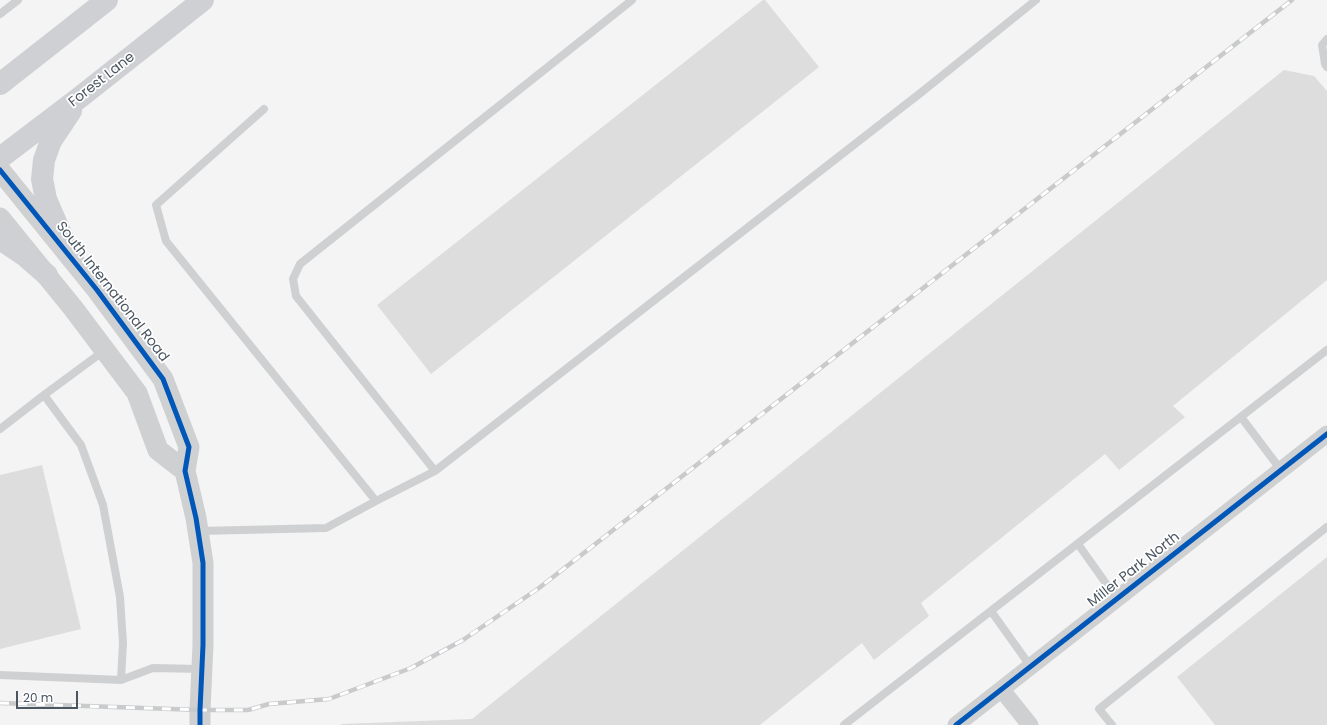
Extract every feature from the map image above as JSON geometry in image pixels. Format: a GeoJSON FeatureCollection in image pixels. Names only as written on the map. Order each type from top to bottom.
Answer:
{"type":"FeatureCollection","features":[{"type":"Feature","properties":{"kind":"main road"},"geometry":{"type":"LineString","coordinates":[[0,84],[107,0]]}},
{"type":"Feature","properties":{"kind":"main road","name":"Forest Lane"},"geometry":{"type":"LineString","coordinates":[[0,158],[203,0]]}},
{"type":"Feature","properties":{"kind":"main road"},"geometry":{"type":"LineString","coordinates":[[70,258],[46,199],[42,179],[44,160],[51,141],[79,98]]}},
{"type":"Feature","properties":{"kind":"main road"},"geometry":{"type":"LineString","coordinates":[[0,239],[24,255],[46,275]]}},
{"type":"Feature","properties":{"kind":"street","name":"South International Road"},"geometry":{"type":"LineString","coordinates":[[0,170],[97,290],[163,379],[188,447],[185,471],[196,518],[203,563],[203,638],[200,725]]}},
{"type":"Feature","properties":{"kind":"street"},"geometry":{"type":"LineString","coordinates":[[0,218],[74,308],[137,393],[158,450],[185,471]]}},
{"type":"Feature","properties":{"kind":"street","name":"Miller Park North"},"geometry":{"type":"LineString","coordinates":[[956,725],[1327,434]]}},
{"type":"Feature","properties":{"kind":"street"},"geometry":{"type":"LineString","coordinates":[[1002,690],[1030,725]]}},
{"type":"Feature","properties":{"kind":"lane"},"geometry":{"type":"LineString","coordinates":[[0,14],[18,0]]}},
{"type":"Feature","properties":{"kind":"lane"},"geometry":{"type":"LineString","coordinates":[[435,471],[296,296],[293,279],[300,264],[632,0]]}},
{"type":"Feature","properties":{"kind":"lane"},"geometry":{"type":"LineString","coordinates":[[198,531],[326,528],[435,471],[916,96],[1036,0]]}},
{"type":"Feature","properties":{"kind":"lane"},"geometry":{"type":"LineString","coordinates":[[1327,39],[1322,45],[1325,64],[1327,67]]}},
{"type":"Feature","properties":{"kind":"lane"},"geometry":{"type":"LineString","coordinates":[[264,109],[156,205],[166,241],[376,501]]}},
{"type":"Feature","properties":{"kind":"lane"},"geometry":{"type":"LineString","coordinates":[[0,429],[105,350]]}},
{"type":"Feature","properties":{"kind":"lane"},"geometry":{"type":"LineString","coordinates":[[844,725],[1327,350]]}},
{"type":"Feature","properties":{"kind":"lane"},"geometry":{"type":"LineString","coordinates":[[44,395],[81,445],[103,505],[120,597],[123,643],[121,680]]}},
{"type":"Feature","properties":{"kind":"lane"},"geometry":{"type":"LineString","coordinates":[[1241,417],[1281,470]]}},
{"type":"Feature","properties":{"kind":"lane"},"geometry":{"type":"LineString","coordinates":[[1112,725],[1099,709],[1327,527]]}},
{"type":"Feature","properties":{"kind":"lane"},"geometry":{"type":"LineString","coordinates":[[1078,544],[1117,599]]}},
{"type":"Feature","properties":{"kind":"lane"},"geometry":{"type":"LineString","coordinates":[[991,611],[1031,667]]}},
{"type":"Feature","properties":{"kind":"lane"},"geometry":{"type":"LineString","coordinates":[[0,675],[121,680],[153,668],[202,669]]}},
{"type":"Feature","properties":{"kind":"building"},"geometry":{"type":"Polygon","coordinates":[[[763,0],[765,0],[819,67],[431,374],[377,305],[763,0]]]}},
{"type":"Feature","properties":{"kind":"building"},"geometry":{"type":"Polygon","coordinates":[[[1284,70],[1314,76],[1327,91],[1327,280],[1173,406],[1185,417],[1119,470],[1105,454],[921,603],[929,616],[874,660],[862,643],[760,725],[341,725],[472,719],[1284,70]]]}},
{"type":"Feature","properties":{"kind":"building"},"geometry":{"type":"Polygon","coordinates":[[[42,465],[81,629],[0,649],[0,475],[42,465]]]}},
{"type":"Feature","properties":{"kind":"building"},"geometry":{"type":"Polygon","coordinates":[[[1327,557],[1327,725],[1215,725],[1177,677],[1327,557]]]}},
{"type":"Feature","properties":{"kind":"railway"},"geometry":{"type":"LineString","coordinates":[[0,703],[200,710],[248,710],[269,704],[329,699],[411,668],[463,640],[539,588],[1292,0]]}},
{"type":"Feature","properties":{"kind":"cycle path"},"geometry":{"type":"LineString","coordinates":[[0,170],[97,290],[163,379],[189,447],[185,471],[196,518],[203,563],[203,645],[200,725]]}},
{"type":"Feature","properties":{"kind":"cycle path"},"geometry":{"type":"LineString","coordinates":[[956,725],[1327,434]]}}]}
